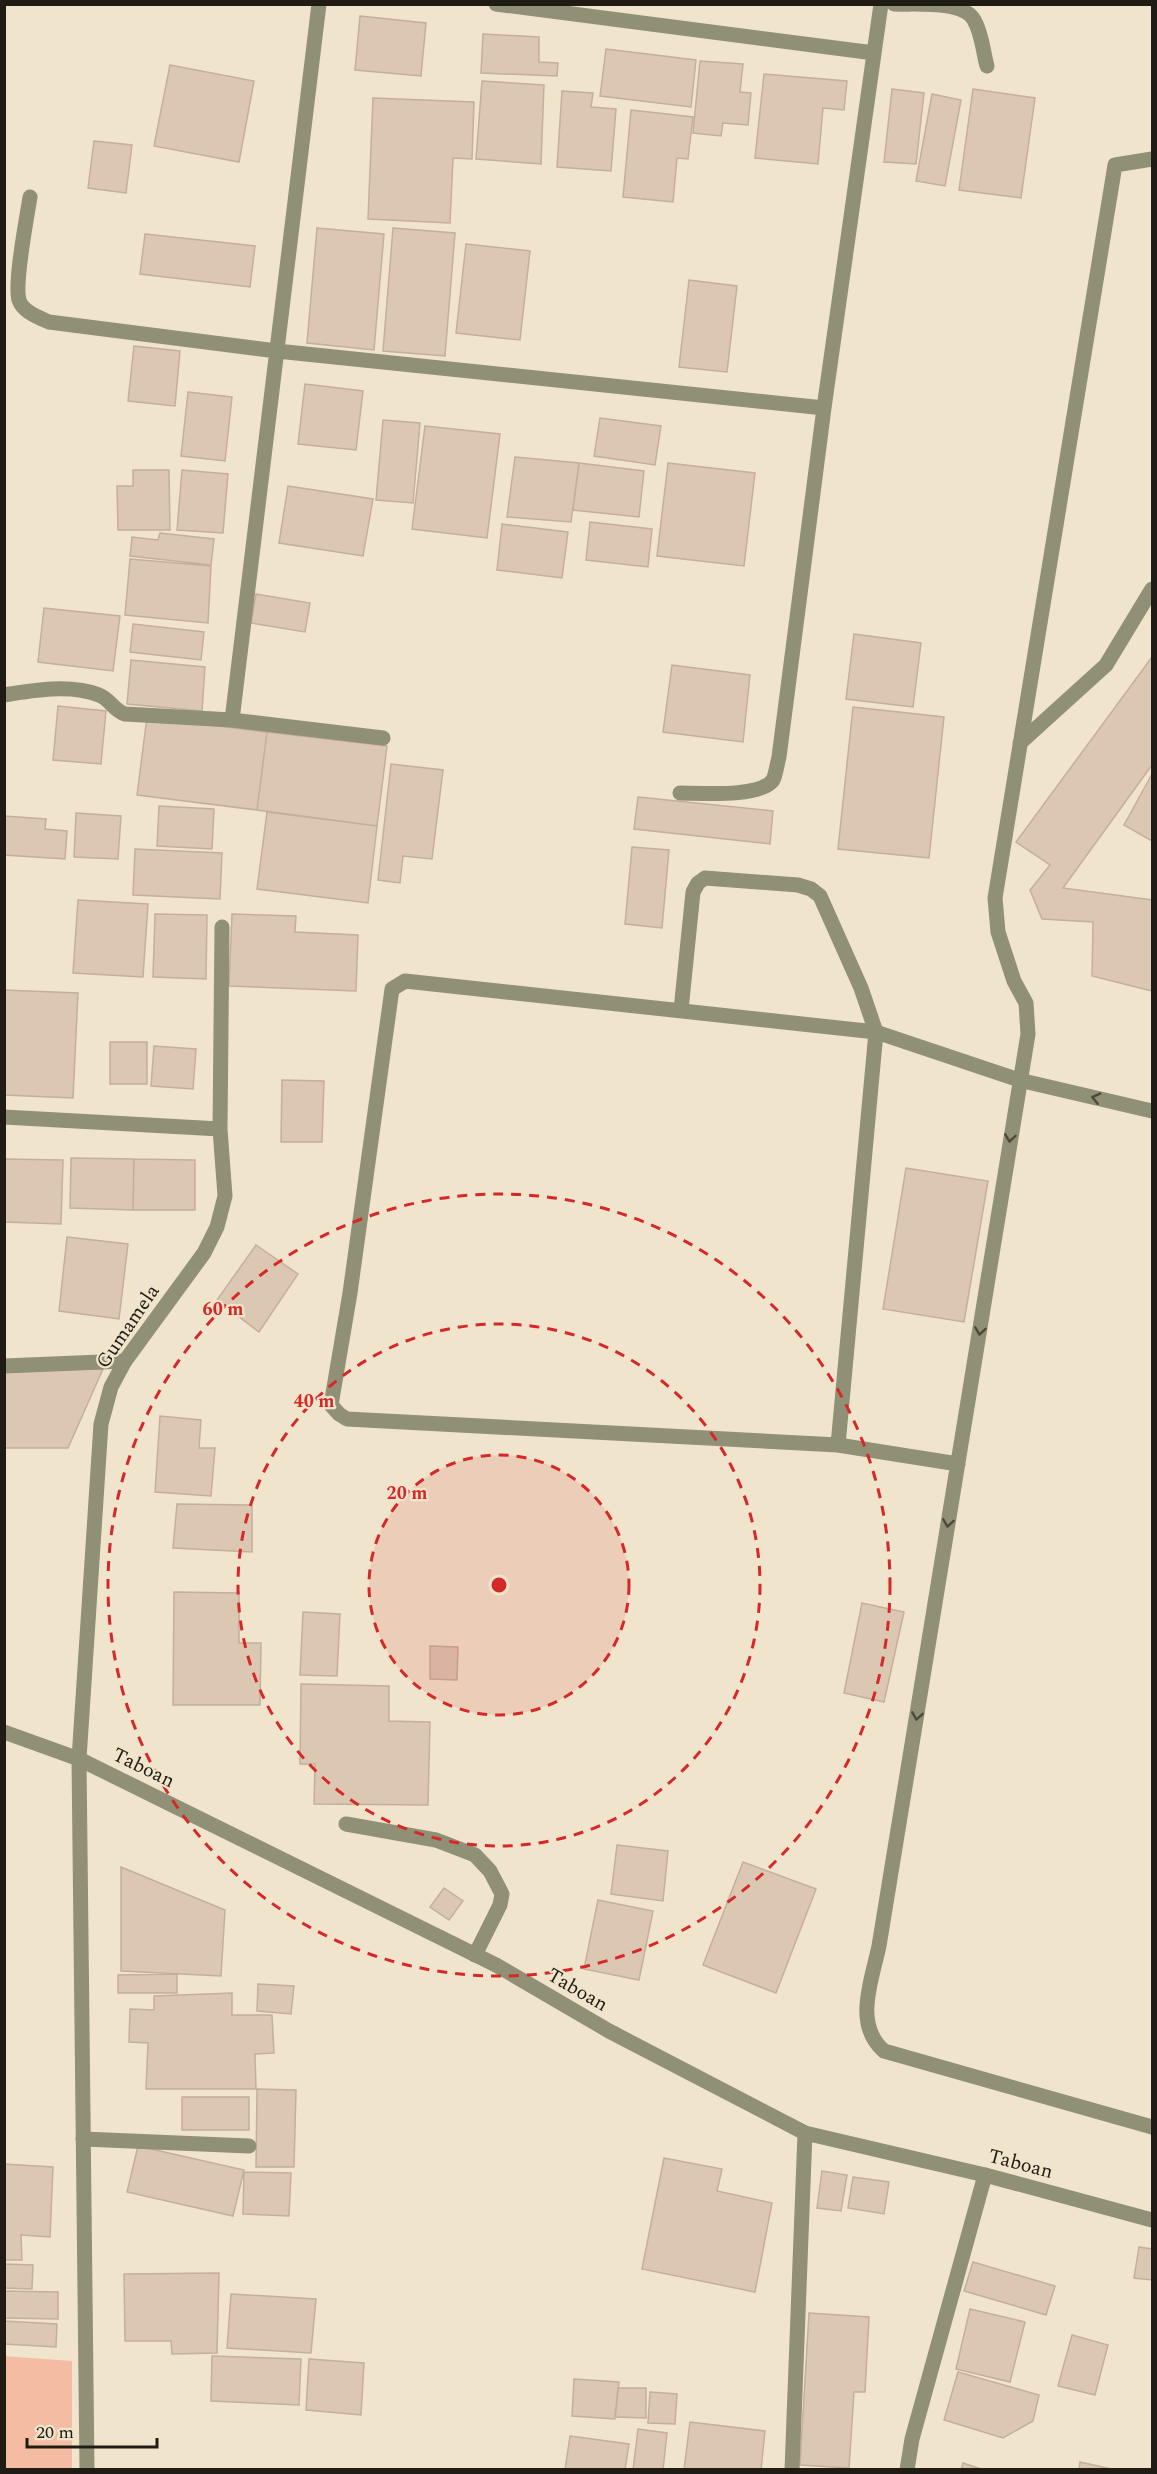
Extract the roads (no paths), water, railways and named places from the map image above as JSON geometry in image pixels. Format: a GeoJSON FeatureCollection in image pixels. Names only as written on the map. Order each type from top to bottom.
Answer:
{"type":"FeatureCollection","features":[{"type":"Feature","properties":{"kind":"street"},"geometry":{"type":"LineString","coordinates":[[232,720],[319,4]]}},
{"type":"Feature","properties":{"kind":"street"},"geometry":{"type":"LineString","coordinates":[[496,4],[874,53]]}},
{"type":"Feature","properties":{"kind":"street"},"geometry":{"type":"LineString","coordinates":[[680,793],[747,792],[764,787],[773,779],[779,757],[824,408],[881,4]]}},
{"type":"Feature","properties":{"kind":"street"},"geometry":{"type":"LineString","coordinates":[[894,4],[947,6],[963,9],[974,19],[987,66]]}},
{"type":"Feature","properties":{"kind":"street"},"geometry":{"type":"LineString","coordinates":[[1152,159],[1115,165],[995,898],[998,932],[1014,981],[1026,1003],[1028,1034],[881,1935],[865,2011],[876,2044],[884,2051],[1152,2127]]}},
{"type":"Feature","properties":{"kind":"street"},"geometry":{"type":"LineString","coordinates":[[30,197],[19,301],[35,316],[48,322],[276,351],[824,408]]}},
{"type":"Feature","properties":{"kind":"street"},"geometry":{"type":"LineString","coordinates":[[1020,742],[1106,665],[1152,590]]}},
{"type":"Feature","properties":{"kind":"street"},"geometry":{"type":"LineString","coordinates":[[4,696],[54,689],[88,691],[102,696],[118,712],[125,714],[232,720],[383,738]]}},
{"type":"Feature","properties":{"kind":"street"},"geometry":{"type":"LineString","coordinates":[[681,1010],[693,892],[698,883],[705,878],[798,885],[811,889],[820,896],[861,988],[876,1032],[838,1445]]}},
{"type":"Feature","properties":{"kind":"street","name":"Gumamela"},"geometry":{"type":"LineString","coordinates":[[87,2469],[79,1759],[100,1424],[111,1387],[125,1361],[204,1253],[217,1227],[225,1196],[219,1129],[222,927]]}},
{"type":"Feature","properties":{"kind":"street"},"geometry":{"type":"LineString","coordinates":[[958,1464],[838,1445],[347,1419],[334,1411],[331,1405],[350,1293],[392,989],[405,981],[876,1032],[1019,1080],[1152,1111]]}},
{"type":"Feature","properties":{"kind":"street"},"geometry":{"type":"LineString","coordinates":[[4,1117],[219,1129]]}},
{"type":"Feature","properties":{"kind":"street"},"geometry":{"type":"LineString","coordinates":[[4,1366],[125,1361]]}},
{"type":"Feature","properties":{"kind":"street","name":"Taboan"},"geometry":{"type":"LineString","coordinates":[[4,1732],[79,1759],[475,1955],[609,2031],[805,2133],[985,2175],[1152,2220]]}},
{"type":"Feature","properties":{"kind":"street"},"geometry":{"type":"LineString","coordinates":[[346,1824],[436,1840],[475,1855],[490,1871],[502,1894],[500,1905],[475,1955]]}},
{"type":"Feature","properties":{"kind":"street"},"geometry":{"type":"LineString","coordinates":[[792,2469],[805,2133]]}},
{"type":"Feature","properties":{"kind":"street"},"geometry":{"type":"LineString","coordinates":[[83,2139],[249,2146]]}},
{"type":"Feature","properties":{"kind":"street"},"geometry":{"type":"LineString","coordinates":[[907,2469],[912,2439],[985,2175]]}}]}
